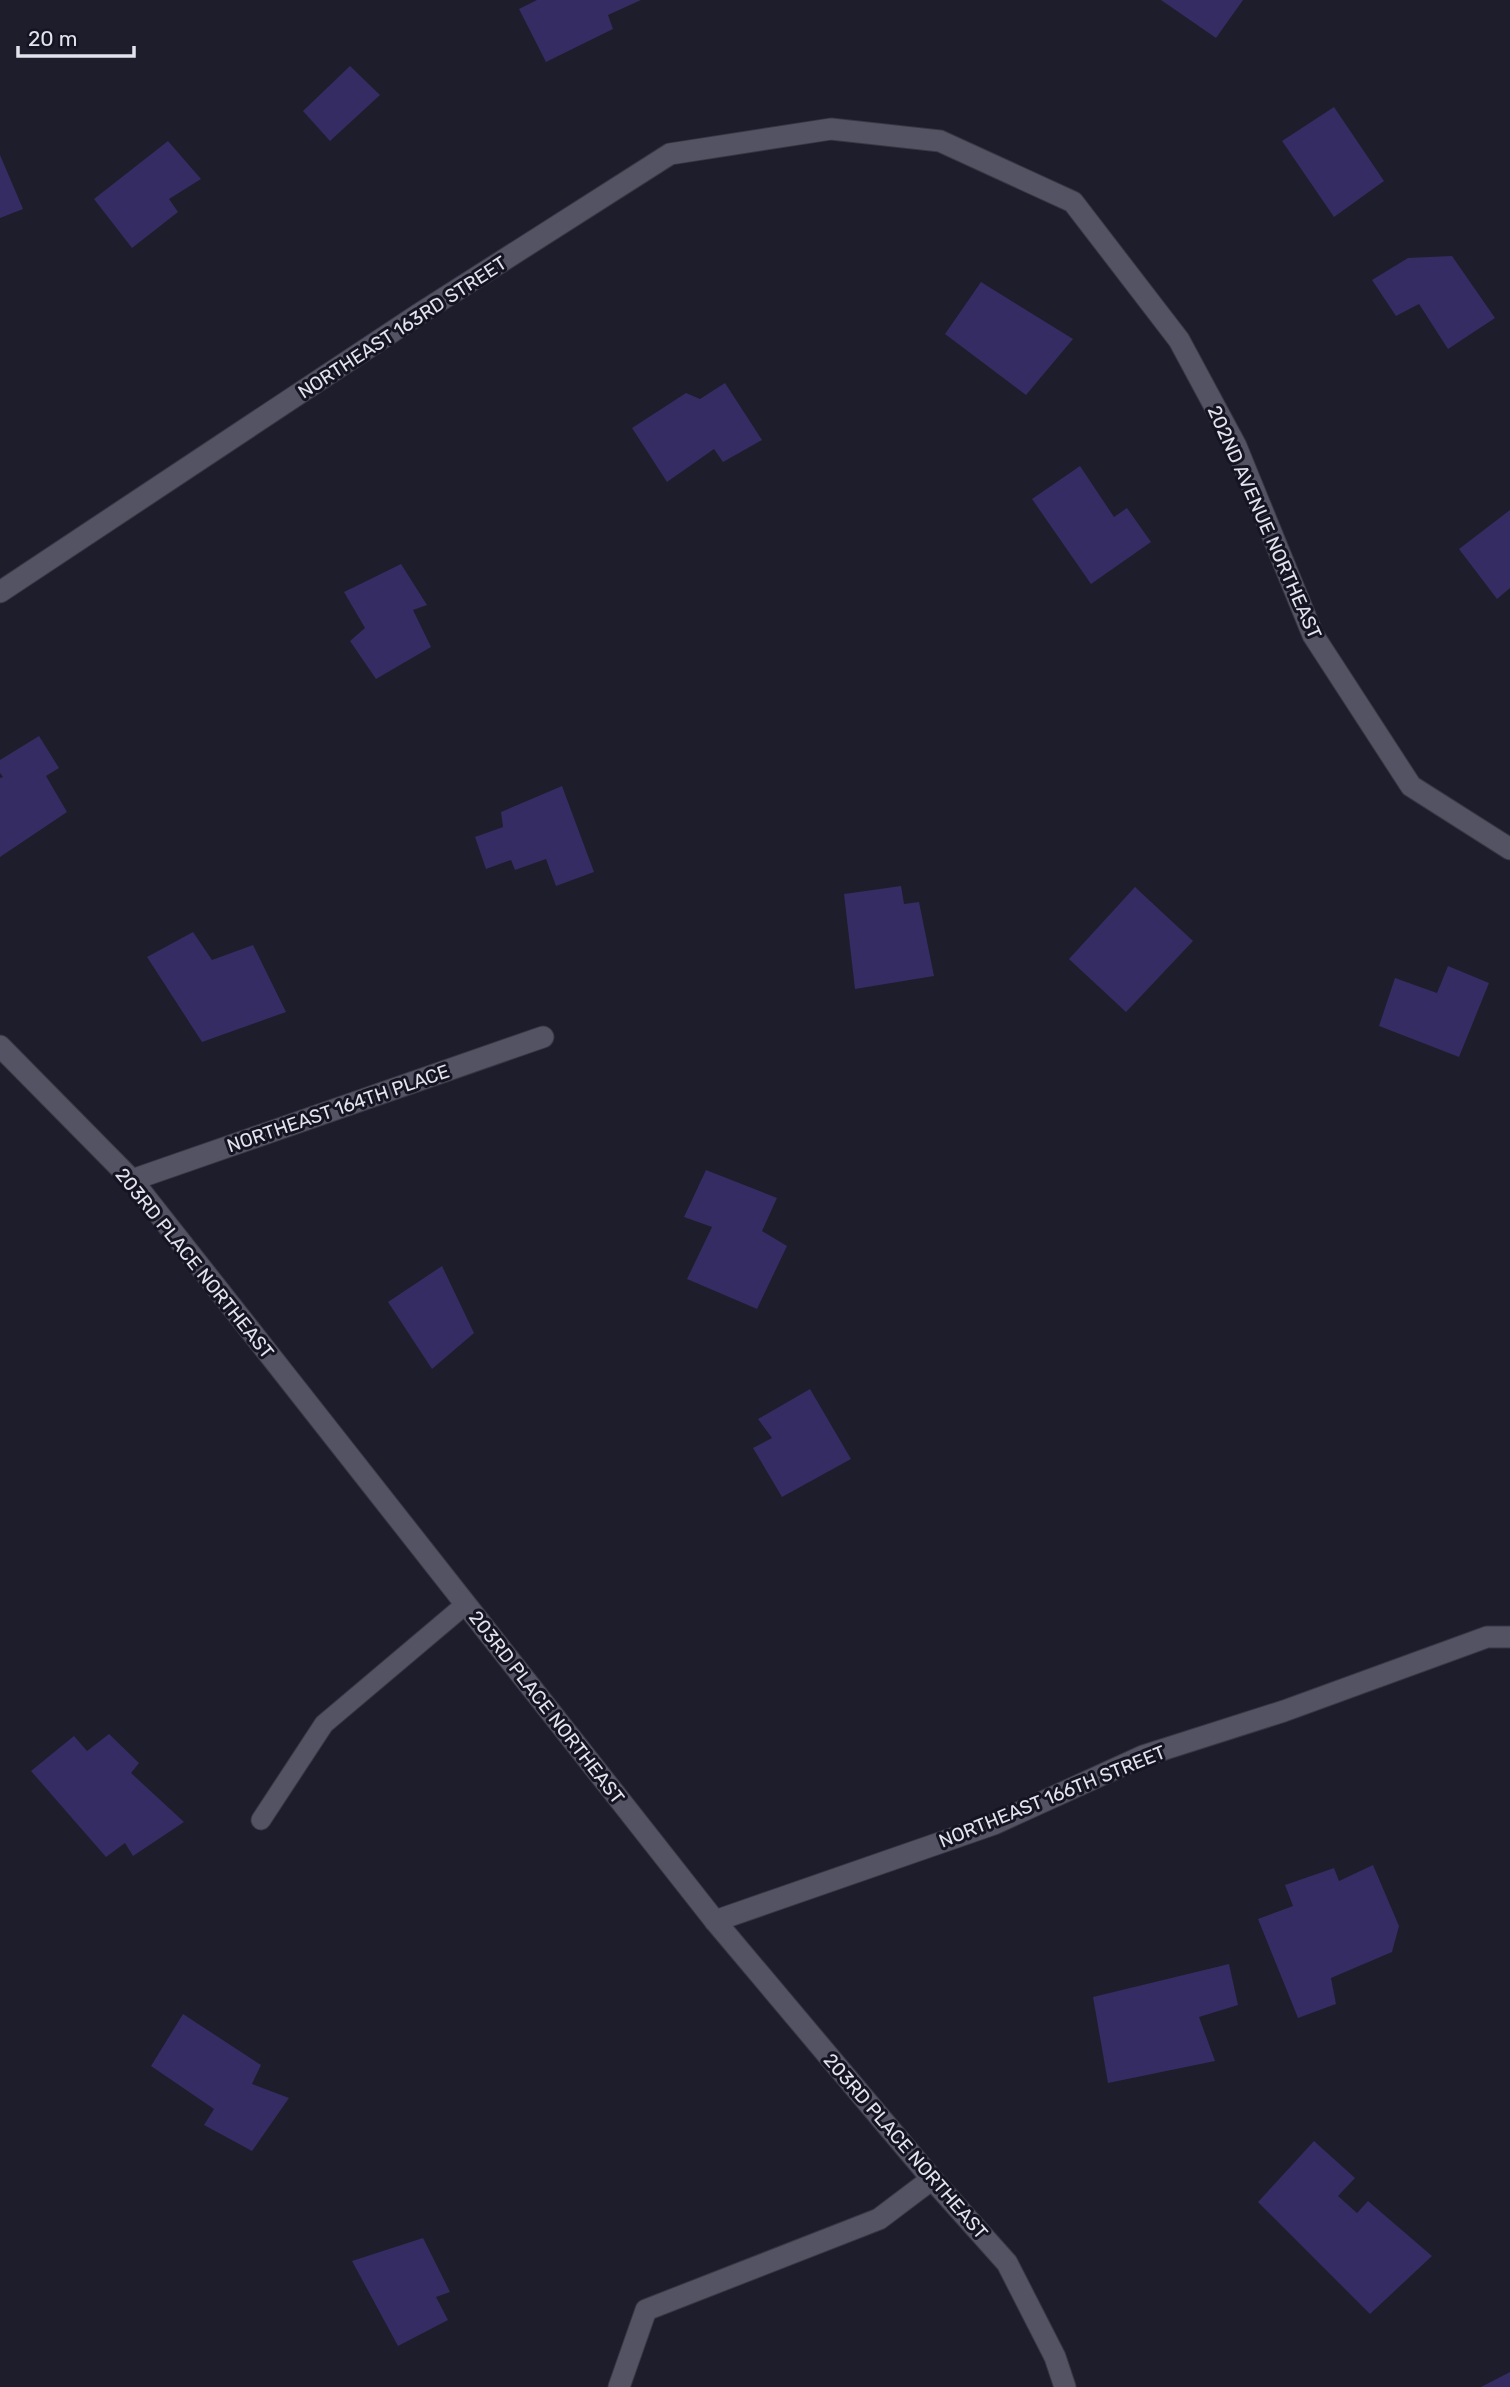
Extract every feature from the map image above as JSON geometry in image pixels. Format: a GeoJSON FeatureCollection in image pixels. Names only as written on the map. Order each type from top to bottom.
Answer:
{"type":"FeatureCollection","features":[{"type":"Feature","properties":{"kind":"street","name":"NORTHEAST 163RD STREET"},"geometry":{"type":"LineString","coordinates":[[0,592],[419,314],[670,154],[831,129]]}},
{"type":"Feature","properties":{"kind":"street","name":"202ND AVENUE NORTHEAST"},"geometry":{"type":"LineString","coordinates":[[831,129],[940,141],[1073,202],[1178,340],[1236,446],[1313,635],[1411,786],[1510,849]]}},
{"type":"Feature","properties":{"kind":"street","name":"NORTHEAST 164TH PLACE"},"geometry":{"type":"LineString","coordinates":[[132,1180],[544,1037]]}},
{"type":"Feature","properties":{"kind":"street","name":"203RD PLACE NORTHEAST"},"geometry":{"type":"LineString","coordinates":[[0,1046],[132,1180],[715,1921],[932,2179],[1007,2263],[1055,2357],[1065,2387]]}},
{"type":"Feature","properties":{"kind":"street","name":"NORTHEAST 166TH STREET"},"geometry":{"type":"LineString","coordinates":[[715,1921],[994,1824],[1143,1756],[1284,1711],[1487,1637],[1510,1637]]}},
{"type":"Feature","properties":{"kind":"street"},"geometry":{"type":"LineString","coordinates":[[619,2387],[646,2310],[879,2219],[932,2179]]}},
{"type":"Feature","properties":{"kind":"lane"},"geometry":{"type":"LineString","coordinates":[[261,1820],[324,1724],[466,1604]]}},
{"type":"Feature","properties":{"kind":"building"},"geometry":{"type":"Polygon","coordinates":[[[537,0],[641,0],[608,15],[613,29],[546,62],[519,9],[537,0]]]}},
{"type":"Feature","properties":{"kind":"building"},"geometry":{"type":"Polygon","coordinates":[[[1161,0],[1243,0],[1216,38],[1161,0]]]}},
{"type":"Feature","properties":{"kind":"building"},"geometry":{"type":"Polygon","coordinates":[[[350,66],[380,95],[330,141],[303,111],[350,66]]]}},
{"type":"Feature","properties":{"kind":"building"},"geometry":{"type":"Polygon","coordinates":[[[1334,107],[1384,181],[1334,217],[1282,141],[1334,107]]]}},
{"type":"Feature","properties":{"kind":"building"},"geometry":{"type":"Polygon","coordinates":[[[168,141],[201,179],[169,199],[178,212],[132,248],[94,199],[168,141]]]}},
{"type":"Feature","properties":{"kind":"building"},"geometry":{"type":"Polygon","coordinates":[[[0,155],[23,209],[0,218],[0,155]]]}},
{"type":"Feature","properties":{"kind":"building"},"geometry":{"type":"Polygon","coordinates":[[[1452,256],[1495,318],[1448,349],[1419,304],[1396,316],[1372,280],[1408,258],[1452,256]]]}},
{"type":"Feature","properties":{"kind":"building"},"geometry":{"type":"Polygon","coordinates":[[[981,282],[1073,339],[1026,395],[945,334],[981,282]]]}},
{"type":"Feature","properties":{"kind":"building"},"geometry":{"type":"Polygon","coordinates":[[[725,383],[762,440],[723,462],[714,449],[667,482],[632,428],[686,393],[700,399],[725,383]]]}},
{"type":"Feature","properties":{"kind":"building"},"geometry":{"type":"Polygon","coordinates":[[[1080,466],[1114,517],[1127,508],[1151,542],[1091,584],[1032,499],[1080,466]]]}},
{"type":"Feature","properties":{"kind":"building"},"geometry":{"type":"Polygon","coordinates":[[[1510,510],[1510,588],[1497,599],[1459,549],[1510,510]]]}},
{"type":"Feature","properties":{"kind":"building"},"geometry":{"type":"Polygon","coordinates":[[[401,564],[427,605],[413,610],[431,647],[376,679],[350,641],[365,628],[344,592],[401,564]]]}},
{"type":"Feature","properties":{"kind":"building"},"geometry":{"type":"Polygon","coordinates":[[[39,736],[59,768],[46,776],[67,812],[0,857],[0,778],[3,777],[0,773],[0,760],[39,736]]]}},
{"type":"Feature","properties":{"kind":"building"},"geometry":{"type":"Polygon","coordinates":[[[562,786],[594,872],[556,886],[546,859],[515,870],[511,860],[486,869],[475,837],[503,827],[501,812],[562,786]]]}},
{"type":"Feature","properties":{"kind":"building"},"geometry":{"type":"Polygon","coordinates":[[[901,886],[904,904],[919,902],[934,976],[855,989],[844,894],[901,886]]]}},
{"type":"Feature","properties":{"kind":"building"},"geometry":{"type":"Polygon","coordinates":[[[1135,887],[1193,941],[1126,1012],[1069,959],[1135,887]]]}},
{"type":"Feature","properties":{"kind":"building"},"geometry":{"type":"Polygon","coordinates":[[[193,932],[212,960],[253,945],[286,1012],[202,1042],[147,957],[193,932]]]}},
{"type":"Feature","properties":{"kind":"building"},"geometry":{"type":"Polygon","coordinates":[[[1448,966],[1489,983],[1459,1057],[1379,1026],[1395,978],[1437,993],[1448,966]]]}},
{"type":"Feature","properties":{"kind":"building"},"geometry":{"type":"Polygon","coordinates":[[[706,1170],[777,1198],[762,1231],[787,1246],[757,1309],[687,1279],[712,1227],[684,1217],[706,1170]]]}},
{"type":"Feature","properties":{"kind":"building"},"geometry":{"type":"Polygon","coordinates":[[[442,1266],[474,1333],[432,1369],[388,1302],[442,1266]]]}},
{"type":"Feature","properties":{"kind":"building"},"geometry":{"type":"Polygon","coordinates":[[[810,1389],[851,1459],[782,1497],[753,1448],[772,1438],[758,1419],[810,1389]]]}},
{"type":"Feature","properties":{"kind":"building"},"geometry":{"type":"Polygon","coordinates":[[[109,1734],[139,1763],[131,1773],[184,1822],[133,1856],[125,1843],[106,1857],[31,1771],[74,1736],[87,1751],[109,1734]]]}},
{"type":"Feature","properties":{"kind":"building"},"geometry":{"type":"Polygon","coordinates":[[[1373,1865],[1399,1926],[1392,1952],[1331,1978],[1336,2004],[1298,2018],[1258,1919],[1293,1906],[1285,1885],[1334,1868],[1339,1881],[1373,1865]]]}},
{"type":"Feature","properties":{"kind":"building"},"geometry":{"type":"Polygon","coordinates":[[[1229,1964],[1238,2005],[1199,2017],[1215,2061],[1108,2083],[1093,1997],[1229,1964]]]}},
{"type":"Feature","properties":{"kind":"building"},"geometry":{"type":"Polygon","coordinates":[[[183,2014],[261,2065],[252,2084],[289,2098],[252,2151],[204,2125],[214,2109],[151,2066],[183,2014]]]}},
{"type":"Feature","properties":{"kind":"building"},"geometry":{"type":"Polygon","coordinates":[[[1314,2141],[1355,2178],[1338,2196],[1357,2213],[1368,2201],[1432,2256],[1370,2314],[1258,2202],[1314,2141]]]}},
{"type":"Feature","properties":{"kind":"building"},"geometry":{"type":"Polygon","coordinates":[[[423,2238],[450,2292],[436,2297],[448,2320],[398,2346],[352,2261],[423,2238]]]}},
{"type":"Feature","properties":{"kind":"building"},"geometry":{"type":"Polygon","coordinates":[[[1510,2372],[1510,2387],[1481,2387],[1510,2372]]]}}]}
